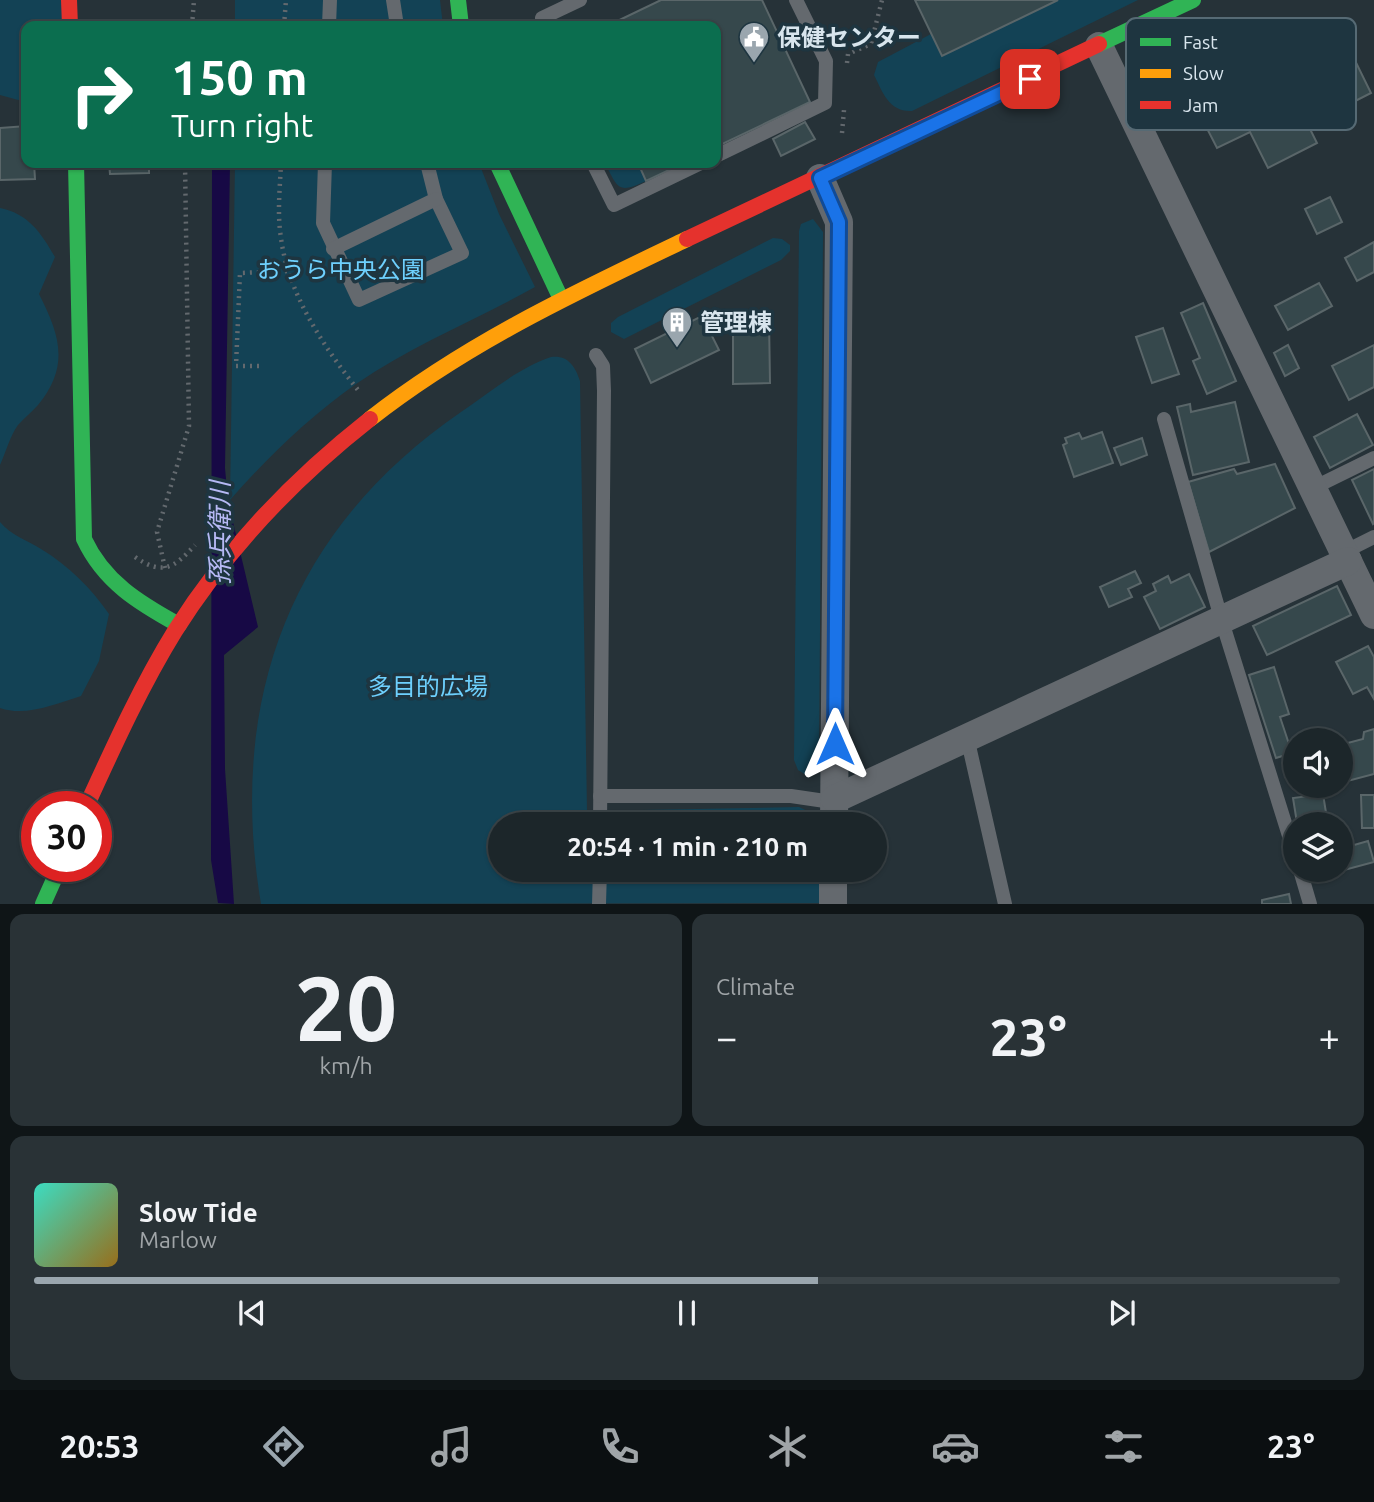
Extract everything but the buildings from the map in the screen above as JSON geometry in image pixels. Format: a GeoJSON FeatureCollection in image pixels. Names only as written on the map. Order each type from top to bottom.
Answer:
{"type":"FeatureCollection","features":[{"type":"Feature","properties":{"kind":"street"},"geometry":{"type":"LineString","coordinates":[[69,0],[70,21]]}},
{"type":"Feature","properties":{"kind":"street"},"geometry":{"type":"LineString","coordinates":[[458,0],[460,21]]}},
{"type":"Feature","properties":{"kind":"street"},"geometry":{"type":"LineString","coordinates":[[1156,18],[1193,0]]}},
{"type":"Feature","properties":{"kind":"street"},"geometry":{"type":"LineString","coordinates":[[94,791],[179,625],[211,581],[281,500],[374,412],[457,355],[561,299],[1126,33]]}},
{"type":"Feature","properties":{"kind":"street"},"geometry":{"type":"LineString","coordinates":[[1099,46],[1126,102]]}},
{"type":"Feature","properties":{"kind":"street"},"geometry":{"type":"LineString","coordinates":[[1139,130],[1374,614]]}},
{"type":"Feature","properties":{"kind":"street"},"geometry":{"type":"LineString","coordinates":[[76,168],[84,539],[99,570],[113,584],[179,625]]}},
{"type":"Feature","properties":{"kind":"street"},"geometry":{"type":"LineString","coordinates":[[500,168],[561,299]]}},
{"type":"Feature","properties":{"kind":"street"},"geometry":{"type":"LineString","coordinates":[[820,178],[839,222],[831,808],[967,737],[1346,556]]}},
{"type":"Feature","properties":{"kind":"street"},"geometry":{"type":"LineString","coordinates":[[43,904],[53,882]]}},
{"type":"Feature","properties":{"kind":"street"},"geometry":{"type":"LineString","coordinates":[[833,904],[834,882]]}},
{"type":"Feature","properties":{"kind":"lane"},"geometry":{"type":"LineString","coordinates":[[329,21],[330,0]]}},
{"type":"Feature","properties":{"kind":"lane"},"geometry":{"type":"LineString","coordinates":[[393,0],[396,21]]}},
{"type":"Feature","properties":{"kind":"lane"},"geometry":{"type":"LineString","coordinates":[[542,18],[580,0]]}},
{"type":"Feature","properties":{"kind":"lane"},"geometry":{"type":"LineString","coordinates":[[721,154],[825,103],[826,61],[796,0]]}},
{"type":"Feature","properties":{"kind":"lane"},"geometry":{"type":"LineString","coordinates":[[325,168],[323,223],[359,300],[462,253],[436,199],[427,168]]}},
{"type":"Feature","properties":{"kind":"lane"},"geometry":{"type":"LineString","coordinates":[[596,168],[614,205],[691,168]]}},
{"type":"Feature","properties":{"kind":"lane"},"geometry":{"type":"LineString","coordinates":[[333,249],[436,199]]}},
{"type":"Feature","properties":{"kind":"lane"},"geometry":{"type":"LineString","coordinates":[[596,355],[603,366],[604,404],[600,812]]}},
{"type":"Feature","properties":{"kind":"lane"},"geometry":{"type":"LineString","coordinates":[[1164,419],[1221,618],[1283,817]]}},
{"type":"Feature","properties":{"kind":"lane"},"geometry":{"type":"LineString","coordinates":[[1312,488],[1374,458]]}},
{"type":"Feature","properties":{"kind":"lane"},"geometry":{"type":"LineString","coordinates":[[1346,556],[1374,537]]}},
{"type":"Feature","properties":{"kind":"lane"},"geometry":{"type":"LineString","coordinates":[[967,737],[1005,904]]}},
{"type":"Feature","properties":{"kind":"lane"},"geometry":{"type":"LineString","coordinates":[[600,796],[791,796],[831,808]]}},
{"type":"Feature","properties":{"kind":"lane"},"geometry":{"type":"LineString","coordinates":[[599,904],[600,882]]}},
{"type":"Feature","properties":{"kind":"lane"},"geometry":{"type":"LineString","coordinates":[[1304,882],[1310,904]]}},
{"type":"Feature","properties":{"kind":"path"},"geometry":{"type":"LineString","coordinates":[[192,21],[194,0]]}},
{"type":"Feature","properties":{"kind":"path"},"geometry":{"type":"LineString","coordinates":[[284,21],[286,0]]}},
{"type":"Feature","properties":{"kind":"path"},"geometry":{"type":"LineString","coordinates":[[847,68],[848,54],[871,44],[882,0]]}},
{"type":"Feature","properties":{"kind":"path"},"geometry":{"type":"LineString","coordinates":[[841,137],[845,96]]}},
{"type":"Feature","properties":{"kind":"path"},"geometry":{"type":"LineString","coordinates":[[165,568],[157,532],[189,426],[185,168]]}},
{"type":"Feature","properties":{"kind":"path"},"geometry":{"type":"LineString","coordinates":[[281,168],[279,220],[289,271],[325,348],[360,393]]}},
{"type":"Feature","properties":{"kind":"path"},"geometry":{"type":"LineString","coordinates":[[258,366],[236,366],[240,272],[289,271]]}},
{"type":"Feature","properties":{"kind":"path"},"geometry":{"type":"LineString","coordinates":[[129,553],[147,565],[165,568],[180,561],[204,537]]}},
{"type":"Feature","properties":{"kind":"green space"},"geometry":{"type":"Polygon","coordinates":[[[0,0],[67,0],[69,21],[21,21],[21,101],[0,95],[0,0]]]}},
{"type":"Feature","properties":{"kind":"green space"},"geometry":{"type":"Polygon","coordinates":[[[235,0],[440,0],[442,21],[235,21],[235,0]]]}},
{"type":"Feature","properties":{"kind":"green space"},"geometry":{"type":"Polygon","coordinates":[[[1058,0],[1138,0],[912,111],[892,105],[874,75],[878,62],[931,34],[943,55],[1058,0]]]}},
{"type":"Feature","properties":{"kind":"green space","name":"おうら中央公園"},"geometry":{"type":"Polygon","coordinates":[[[235,168],[481,168],[499,214],[535,287],[422,345],[356,384],[290,438],[230,500],[235,168]]]}},
{"type":"Feature","properties":{"kind":"green space"},"geometry":{"type":"Polygon","coordinates":[[[608,168],[640,168],[646,181],[624,188],[613,179],[608,168]]]}},
{"type":"Feature","properties":{"kind":"green space"},"geometry":{"type":"Polygon","coordinates":[[[0,208],[19,215],[33,226],[55,257],[39,294],[56,337],[58,364],[48,391],[15,429],[0,465],[0,208]]]}},
{"type":"Feature","properties":{"kind":"green space"},"geometry":{"type":"Polygon","coordinates":[[[813,219],[823,232],[819,762],[815,770],[806,775],[798,770],[794,760],[799,231],[801,224],[813,219]]]}},
{"type":"Feature","properties":{"kind":"green space"},"geometry":{"type":"Polygon","coordinates":[[[773,238],[782,239],[790,245],[790,251],[781,260],[624,339],[611,332],[611,323],[618,317],[773,238]]]}},
{"type":"Feature","properties":{"kind":"green space","name":"多目的広場"},"geometry":{"type":"Polygon","coordinates":[[[551,357],[562,358],[570,363],[580,381],[587,811],[799,807],[810,812],[488,812],[488,882],[820,882],[819,903],[261,904],[253,829],[254,758],[264,690],[284,626],[313,566],[352,510],[402,459],[461,412],[551,357]]]}},
{"type":"Feature","properties":{"kind":"green space"},"geometry":{"type":"Polygon","coordinates":[[[0,522],[70,570],[95,595],[109,614],[99,661],[81,696],[30,710],[0,708],[0,522]]]}},
{"type":"Feature","properties":{"kind":"water","name":"孫兵衛川"},"geometry":{"type":"Polygon","coordinates":[[[212,168],[230,168],[225,468],[228,501],[258,627],[224,655],[225,769],[234,904],[218,903],[211,860],[212,168]]]}},
{"type":"Feature","properties":{"kind":"traffic: fast"},"geometry":{"type":"LineString","coordinates":[[458,0],[460,21]]}},
{"type":"Feature","properties":{"kind":"traffic: fast"},"geometry":{"type":"LineString","coordinates":[[1155,18],[1193,0]]}},
{"type":"Feature","properties":{"kind":"traffic: fast"},"geometry":{"type":"LineString","coordinates":[[1099,44],[1126,31]]}},
{"type":"Feature","properties":{"kind":"traffic: fast"},"geometry":{"type":"LineString","coordinates":[[76,168],[84,539],[102,567],[124,590],[179,625]]}},
{"type":"Feature","properties":{"kind":"traffic: fast"},"geometry":{"type":"LineString","coordinates":[[499,168],[561,299]]}},
{"type":"Feature","properties":{"kind":"traffic: fast"},"geometry":{"type":"LineString","coordinates":[[43,904],[53,882]]}},
{"type":"Feature","properties":{"kind":"traffic: slow"},"geometry":{"type":"LineString","coordinates":[[370,419],[445,366],[523,320],[687,239]]}},
{"type":"Feature","properties":{"kind":"traffic: jam"},"geometry":{"type":"LineString","coordinates":[[69,0],[70,21]]}},
{"type":"Feature","properties":{"kind":"traffic: jam"},"geometry":{"type":"LineString","coordinates":[[687,239],[1099,44]]}},
{"type":"Feature","properties":{"kind":"traffic: jam"},"geometry":{"type":"LineString","coordinates":[[94,791],[151,673],[175,631],[216,572],[289,491],[370,419]]}},
{"type":"Feature","properties":{"kind":"place","name":"保健センター"},"geometry":{"type":"Point","coordinates":[754,64]}},
{"type":"Feature","properties":{"kind":"place","name":"管理棟"},"geometry":{"type":"Point","coordinates":[677,349]}},
{"type":"Feature","properties":{"kind":"route"},"geometry":{"type":"LineString","coordinates":[[835,744],[839,222],[833,202],[820,178],[1030,79]]}}]}
